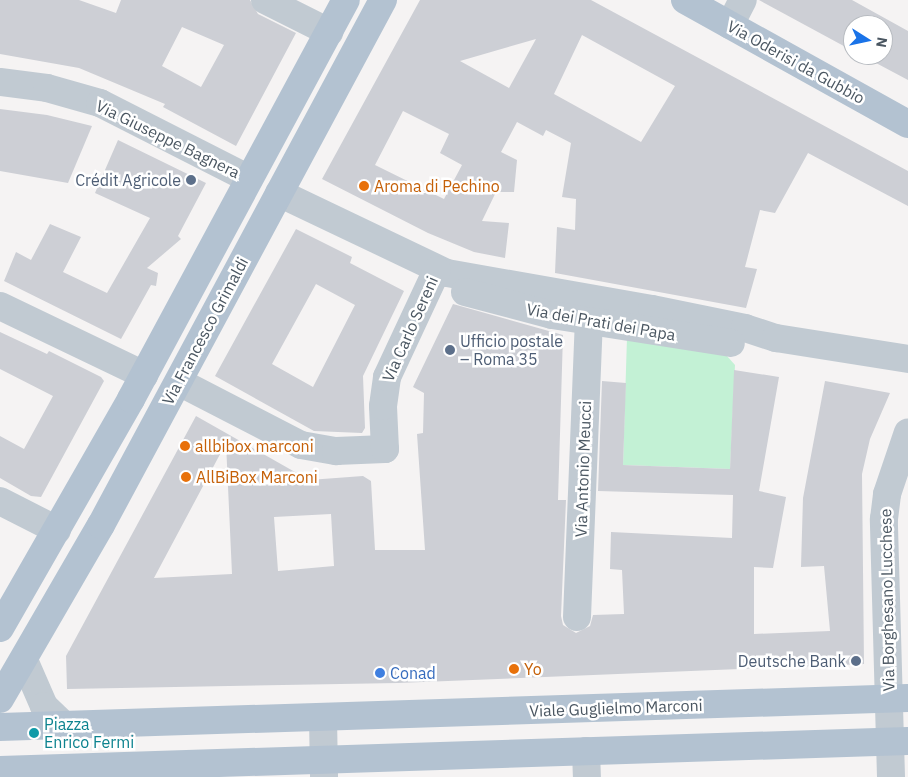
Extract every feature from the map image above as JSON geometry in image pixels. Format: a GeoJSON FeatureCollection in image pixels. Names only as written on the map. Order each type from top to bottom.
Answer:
{"type":"FeatureCollection","features":[{"type":"Feature","properties":{"kind":"main road","name":"Via Francesco Grimaldi"},"geometry":{"type":"LineString","coordinates":[[0,628],[144,375],[346,0]]}},
{"type":"Feature","properties":{"kind":"main road","name":"Via Francesco Grimaldi"},"geometry":{"type":"LineString","coordinates":[[0,699],[24,660],[179,382],[383,0]]}},
{"type":"Feature","properties":{"kind":"main road","name":"Via Oderisi da Gubbio"},"geometry":{"type":"LineString","coordinates":[[685,0],[721,13],[908,124]]}},
{"type":"Feature","properties":{"kind":"main road","name":"Viale Guglielmo Marconi"},"geometry":{"type":"LineString","coordinates":[[0,726],[66,726],[898,699]]}},
{"type":"Feature","properties":{"kind":"main road"},"geometry":{"type":"LineString","coordinates":[[0,770],[47,773],[324,771],[586,764],[902,749]]}},
{"type":"Feature","properties":{"kind":"street"},"geometry":{"type":"LineString","coordinates":[[265,0],[329,32]]}},
{"type":"Feature","properties":{"kind":"street"},"geometry":{"type":"LineString","coordinates":[[721,13],[743,0]]}},
{"type":"Feature","properties":{"kind":"street","name":"Via Giuseppe Bagnera"},"geometry":{"type":"LineString","coordinates":[[0,82],[47,88],[91,100],[138,120],[249,179]]}},
{"type":"Feature","properties":{"kind":"street","name":"Via dei Prati dei Papa"},"geometry":{"type":"LineString","coordinates":[[279,192],[437,270],[726,324],[776,338],[908,358]]}},
{"type":"Feature","properties":{"kind":"street","name":"Via dei Prati dei Papa"},"geometry":{"type":"LineString","coordinates":[[437,270],[449,284],[467,293],[518,308],[726,342],[776,338]]}},
{"type":"Feature","properties":{"kind":"street","name":"Via Carlo Sereni"},"geometry":{"type":"LineString","coordinates":[[179,382],[308,447],[336,451],[385,449],[384,386],[437,270]]}},
{"type":"Feature","properties":{"kind":"street"},"geometry":{"type":"LineString","coordinates":[[0,306],[144,375]]}},
{"type":"Feature","properties":{"kind":"street","name":"Via Antonio Meucci"},"geometry":{"type":"LineString","coordinates":[[577,617],[589,321]]}},
{"type":"Feature","properties":{"kind":"street","name":"Via Borghesano Lucchese"},"geometry":{"type":"LineString","coordinates":[[890,777],[902,749],[885,510],[908,432]]}},
{"type":"Feature","properties":{"kind":"street"},"geometry":{"type":"LineString","coordinates":[[0,501],[57,530]]}},
{"type":"Feature","properties":{"kind":"street"},"geometry":{"type":"LineString","coordinates":[[24,660],[44,706],[66,726]]}},
{"type":"Feature","properties":{"kind":"street"},"geometry":{"type":"LineString","coordinates":[[323,717],[324,771]]}},
{"type":"Feature","properties":{"kind":"green space"},"geometry":{"type":"Polygon","coordinates":[[[627,338],[727,356],[735,365],[730,469],[623,465],[627,338]]]}},
{"type":"Feature","properties":{"kind":"building"},"geometry":{"type":"Polygon","coordinates":[[[0,0],[79,0],[116,13],[121,0],[250,0],[258,14],[296,33],[236,146],[163,107],[165,104],[79,68],[0,54],[0,0]],[[182,27],[162,66],[201,87],[224,45],[182,27]]]}},
{"type":"Feature","properties":{"kind":"building"},"geometry":{"type":"Polygon","coordinates":[[[420,0],[591,0],[908,171],[908,206],[808,153],[775,213],[760,210],[745,267],[757,269],[746,308],[555,273],[557,227],[575,230],[576,199],[562,197],[571,143],[546,130],[543,136],[517,122],[501,152],[517,160],[514,192],[496,192],[482,221],[509,223],[505,258],[474,252],[428,233],[322,179],[420,0]],[[582,35],[554,94],[641,142],[675,86],[582,35]],[[536,39],[460,61],[509,88],[536,39]],[[403,111],[375,165],[444,199],[462,165],[440,153],[449,134],[403,111]]]}},
{"type":"Feature","properties":{"kind":"building"},"geometry":{"type":"Polygon","coordinates":[[[759,0],[852,0],[879,15],[843,15],[843,46],[759,0]]]}},
{"type":"Feature","properties":{"kind":"building"},"geometry":{"type":"Polygon","coordinates":[[[893,23],[908,31],[908,80],[880,65],[893,65],[893,23]]]}},
{"type":"Feature","properties":{"kind":"building"},"geometry":{"type":"Polygon","coordinates":[[[0,109],[47,115],[92,126],[68,183],[0,171],[0,109]]]}},
{"type":"Feature","properties":{"kind":"building"},"geometry":{"type":"Polygon","coordinates":[[[118,140],[206,183],[178,236],[181,239],[147,268],[158,273],[156,286],[151,285],[121,339],[4,281],[16,252],[31,260],[50,224],[81,237],[63,272],[107,293],[150,218],[95,193],[118,140]]]}},
{"type":"Feature","properties":{"kind":"building"},"geometry":{"type":"Polygon","coordinates":[[[296,229],[352,257],[350,263],[404,291],[363,376],[365,428],[362,433],[314,431],[215,376],[296,229]],[[316,284],[272,364],[313,387],[355,305],[316,284]]]}},
{"type":"Feature","properties":{"kind":"building"},"geometry":{"type":"Polygon","coordinates":[[[453,304],[563,335],[558,500],[566,500],[561,616],[563,625],[576,633],[590,626],[593,615],[624,614],[622,570],[610,569],[611,532],[732,538],[733,495],[598,491],[602,381],[626,383],[623,465],[730,469],[734,370],[779,377],[759,491],[786,497],[773,568],[754,567],[754,634],[830,631],[824,566],[801,567],[803,498],[825,381],[890,393],[870,439],[862,474],[864,664],[398,683],[67,689],[66,656],[196,416],[309,480],[363,476],[371,481],[375,550],[425,550],[417,434],[423,433],[424,393],[413,387],[453,304]],[[226,443],[154,578],[232,574],[226,443]],[[331,514],[274,517],[278,571],[334,566],[331,514]]]}},
{"type":"Feature","properties":{"kind":"building"},"geometry":{"type":"Polygon","coordinates":[[[0,332],[47,354],[49,351],[101,377],[104,381],[41,497],[31,496],[0,478],[0,436],[24,449],[53,396],[0,369],[0,332]]]}},
{"type":"Feature","properties":{"kind":"place","name":"Crédit Agricole"},"geometry":{"type":"Point","coordinates":[191,180]}},
{"type":"Feature","properties":{"kind":"place","name":"Aroma di Pechino"},"geometry":{"type":"Point","coordinates":[364,186]}},
{"type":"Feature","properties":{"kind":"place","name":"Ufficio postale – Roma 35"},"geometry":{"type":"Point","coordinates":[450,350]}},
{"type":"Feature","properties":{"kind":"place","name":"allbibox marconi"},"geometry":{"type":"Point","coordinates":[185,446]}},
{"type":"Feature","properties":{"kind":"place","name":"AllBiBox Marconi"},"geometry":{"type":"Point","coordinates":[186,477]}},
{"type":"Feature","properties":{"kind":"place","name":"Deutsche Bank"},"geometry":{"type":"Point","coordinates":[856,661]}},
{"type":"Feature","properties":{"kind":"place","name":"Yo"},"geometry":{"type":"Point","coordinates":[514,669]}},
{"type":"Feature","properties":{"kind":"place","name":"Conad"},"geometry":{"type":"Point","coordinates":[380,673]}},
{"type":"Feature","properties":{"kind":"place","name":"Piazza Enrico Fermi"},"geometry":{"type":"Point","coordinates":[34,733]}}]}
